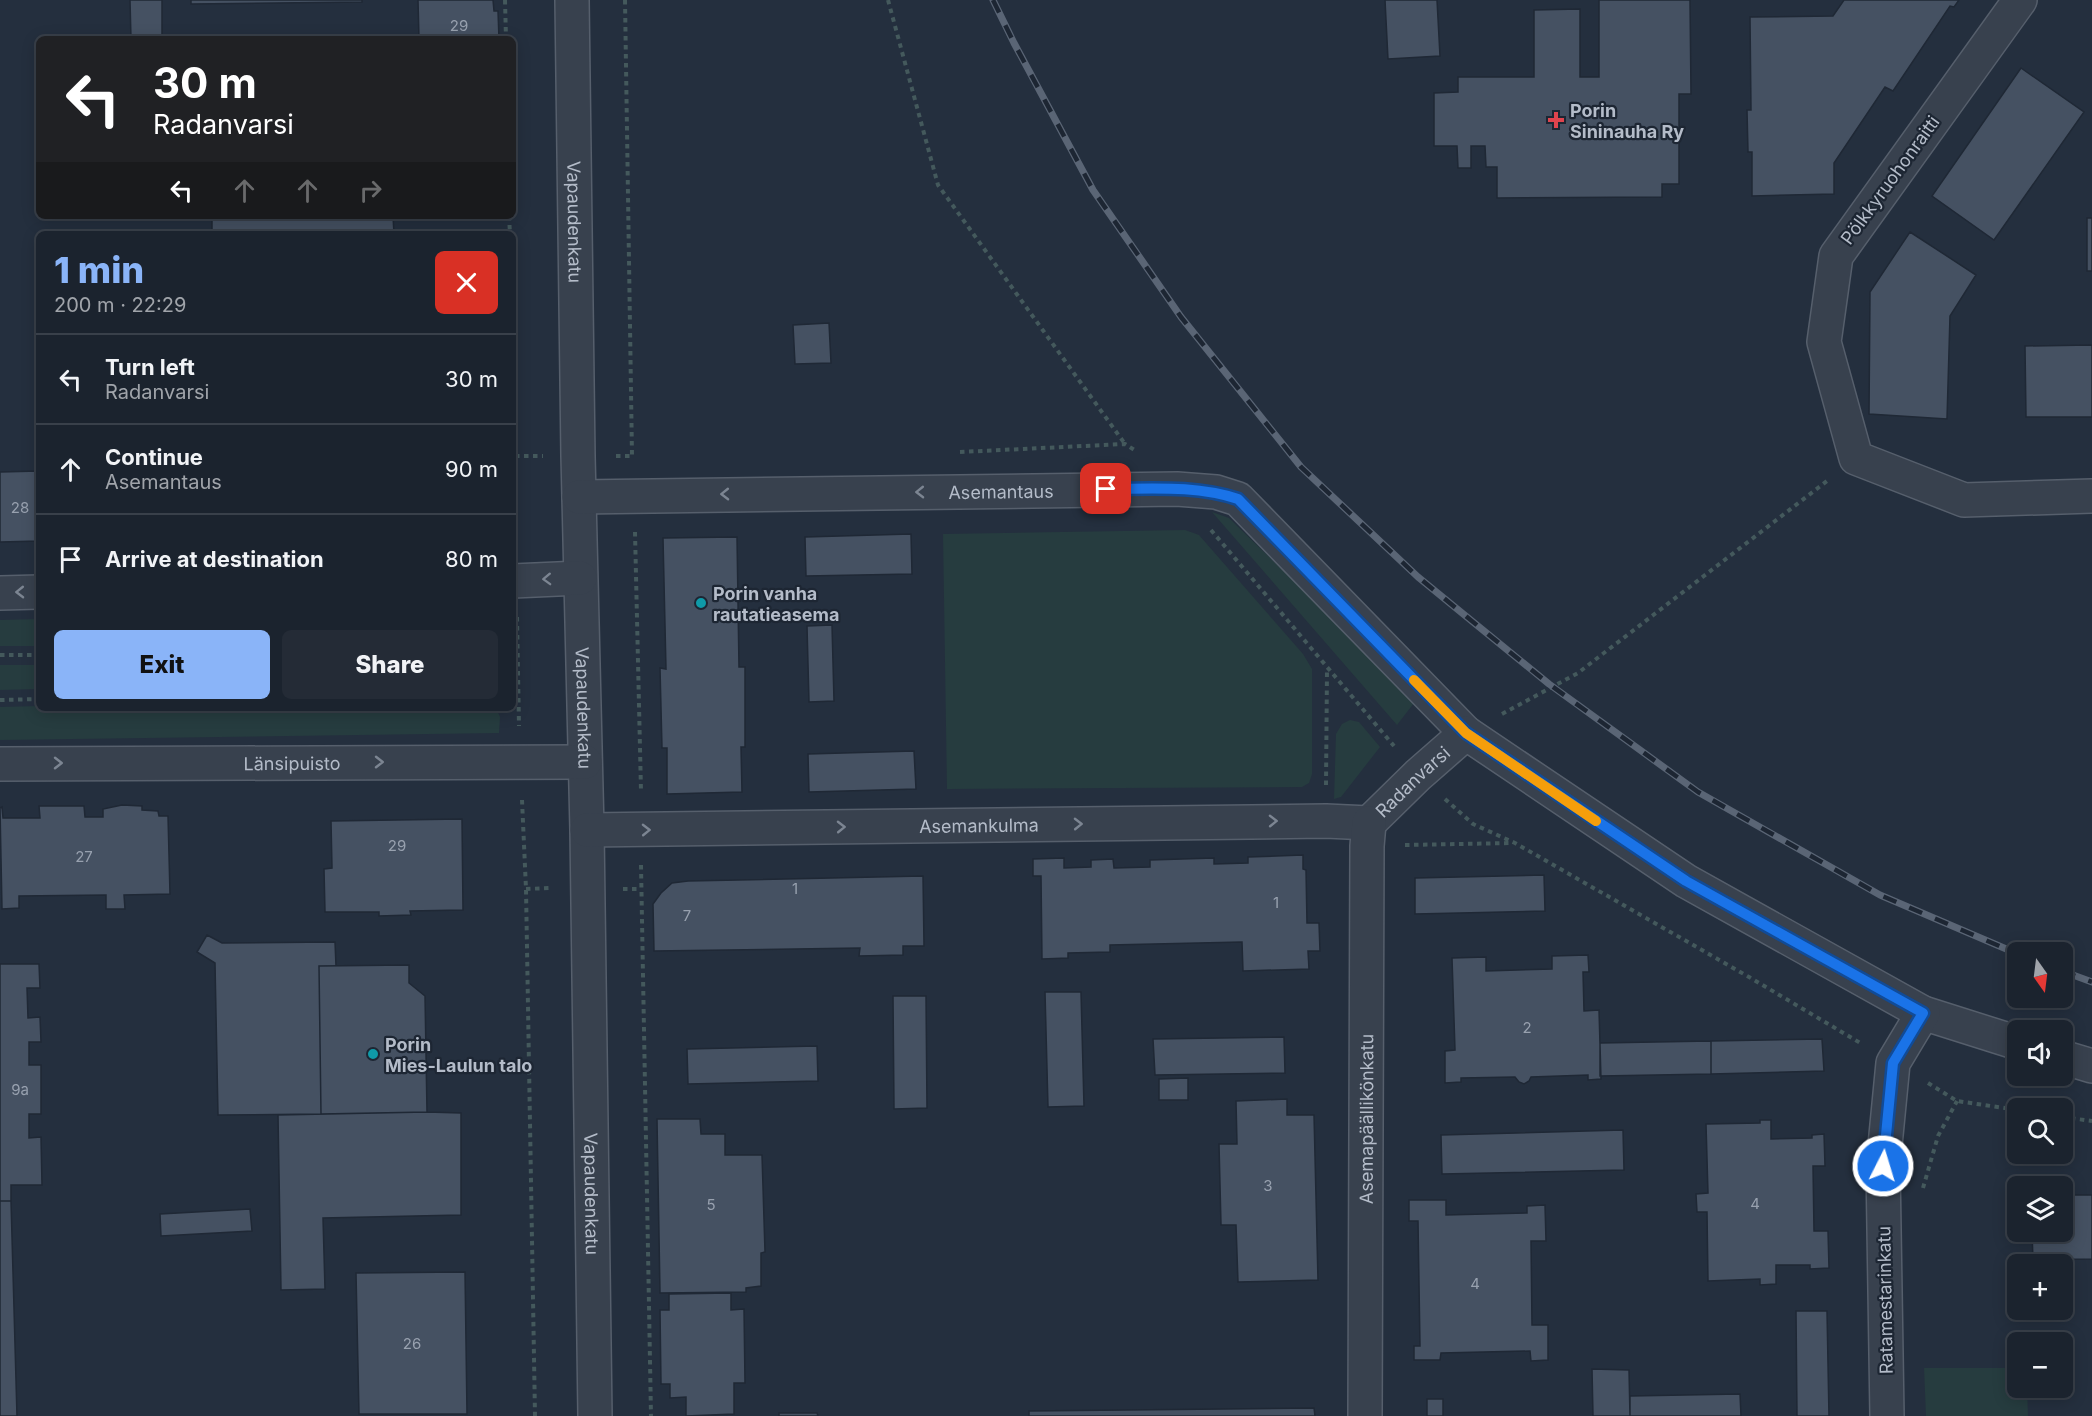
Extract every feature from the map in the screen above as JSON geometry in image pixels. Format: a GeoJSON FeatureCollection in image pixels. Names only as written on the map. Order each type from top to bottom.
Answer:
{"type":"FeatureCollection","features":[{"type":"Feature","properties":{"kind":"street","name":"Vapaudenkatu"},"geometry":{"type":"LineString","coordinates":[[572,0],[595,1416]]}},
{"type":"Feature","properties":{"kind":"street","name":"Pölkkyruohonraitti"},"geometry":{"type":"LineString","coordinates":[[1856,458],[1824,342],[1836,255],[2020,0]]}},
{"type":"Feature","properties":{"kind":"street"},"geometry":{"type":"LineString","coordinates":[[1856,458],[1964,500],[2092,496]]}},
{"type":"Feature","properties":{"kind":"street","name":"Asemantaus"},"geometry":{"type":"LineString","coordinates":[[579,497],[1177,489],[1216,492],[1238,499],[1466,733]]}},
{"type":"Feature","properties":{"kind":"street"},"geometry":{"type":"LineString","coordinates":[[516,581],[580,578]]}},
{"type":"Feature","properties":{"kind":"street"},"geometry":{"type":"LineString","coordinates":[[0,593],[36,592]]}},
{"type":"Feature","properties":{"kind":"street","name":"Radanvarsi"},"geometry":{"type":"LineString","coordinates":[[1369,823],[1418,775],[1466,733],[1686,881],[1923,1013],[2007,1040]]}},
{"type":"Feature","properties":{"kind":"street","name":"Länsipuisto"},"geometry":{"type":"LineString","coordinates":[[0,764],[585,762]]}},
{"type":"Feature","properties":{"kind":"street","name":"Asemankulma"},"geometry":{"type":"LineString","coordinates":[[587,830],[1326,821],[1369,823]]}},
{"type":"Feature","properties":{"kind":"street","name":"Asemapäällikönkatu"},"geometry":{"type":"LineString","coordinates":[[1365,1416],[1367,846],[1369,823]]}},
{"type":"Feature","properties":{"kind":"street","name":"Ratamestarinkatu"},"geometry":{"type":"LineString","coordinates":[[1887,1416],[1883,1166],[1893,1063],[1923,1013]]}},
{"type":"Feature","properties":{"kind":"street"},"geometry":{"type":"LineString","coordinates":[[2073,1060],[2092,1066]]}},
{"type":"Feature","properties":{"kind":"path"},"geometry":{"type":"LineString","coordinates":[[505,0],[506,36]]}},
{"type":"Feature","properties":{"kind":"path"},"geometry":{"type":"LineString","coordinates":[[625,0],[632,456],[636,496],[642,830],[640,889],[651,1416]]}},
{"type":"Feature","properties":{"kind":"path"},"geometry":{"type":"LineString","coordinates":[[888,0],[938,184],[1125,444],[1147,458],[1177,489],[1418,775],[1473,824],[1515,843],[1749,977],[1957,1101],[2007,1108]]}},
{"type":"Feature","properties":{"kind":"path"},"geometry":{"type":"LineString","coordinates":[[958,452],[1125,444]]}},
{"type":"Feature","properties":{"kind":"path"},"geometry":{"type":"LineString","coordinates":[[516,456],[632,456],[642,459]]}},
{"type":"Feature","properties":{"kind":"path"},"geometry":{"type":"LineString","coordinates":[[1466,733],[1578,673],[1856,458]]}},
{"type":"Feature","properties":{"kind":"path"},"geometry":{"type":"LineString","coordinates":[[0,655],[36,655]]}},
{"type":"Feature","properties":{"kind":"path"},"geometry":{"type":"LineString","coordinates":[[516,656],[526,901],[535,1416]]}},
{"type":"Feature","properties":{"kind":"path"},"geometry":{"type":"LineString","coordinates":[[1326,821],[1328,669]]}},
{"type":"Feature","properties":{"kind":"path"},"geometry":{"type":"LineString","coordinates":[[0,700],[36,699]]}},
{"type":"Feature","properties":{"kind":"path"},"geometry":{"type":"LineString","coordinates":[[2073,1118],[2092,1121]]}},
{"type":"Feature","properties":{"kind":"green space"},"geometry":{"type":"Polygon","coordinates":[[[1212,512],[1229,518],[1412,696],[1414,703],[1397,725],[1212,512]]]}},
{"type":"Feature","properties":{"kind":"green space"},"geometry":{"type":"Polygon","coordinates":[[[1185,530],[1199,535],[1303,654],[1312,669],[1312,774],[1309,783],[1302,787],[947,789],[943,534],[1185,530]]]}},
{"type":"Feature","properties":{"kind":"green space"},"geometry":{"type":"Polygon","coordinates":[[[36,619],[36,646],[0,646],[0,620],[36,619]]]}},
{"type":"Feature","properties":{"kind":"green space"},"geometry":{"type":"Polygon","coordinates":[[[0,665],[36,665],[36,689],[0,690],[0,665]]]}},
{"type":"Feature","properties":{"kind":"green space"},"geometry":{"type":"Polygon","coordinates":[[[36,706],[36,711],[497,711],[500,717],[499,733],[0,740],[0,707],[36,706]]]}},
{"type":"Feature","properties":{"kind":"green space"},"geometry":{"type":"Polygon","coordinates":[[[1350,720],[1359,722],[1380,747],[1341,797],[1334,799],[1336,734],[1342,724],[1350,720]]]}},
{"type":"Feature","properties":{"kind":"green space"},"geometry":{"type":"Polygon","coordinates":[[[1924,1368],[2007,1368],[2007,1398],[2027,1398],[2028,1416],[1926,1416],[1924,1368]]]}},
{"type":"Feature","properties":{"kind":"building"},"geometry":{"type":"Polygon","coordinates":[[[130,0],[162,0],[162,36],[131,36],[130,0]]]}},
{"type":"Feature","properties":{"kind":"building"},"geometry":{"type":"Polygon","coordinates":[[[191,0],[362,0],[362,2],[191,4],[191,0]]]}},
{"type":"Feature","properties":{"kind":"building"},"geometry":{"type":"Polygon","coordinates":[[[418,0],[493,0],[494,11],[498,11],[499,36],[419,36],[418,0]]]}},
{"type":"Feature","properties":{"kind":"building"},"geometry":{"type":"Polygon","coordinates":[[[1385,0],[1437,0],[1440,56],[1388,59],[1385,0]]]}},
{"type":"Feature","properties":{"kind":"building","name":"Porin Sininauha Ry"},"geometry":{"type":"Polygon","coordinates":[[[1599,0],[1690,0],[1691,94],[1679,94],[1679,184],[1662,184],[1662,197],[1497,198],[1497,167],[1486,167],[1485,146],[1471,146],[1471,168],[1458,168],[1457,146],[1434,146],[1434,93],[1458,92],[1458,77],[1534,77],[1534,10],[1580,9],[1580,77],[1599,77],[1599,0]]]}},
{"type":"Feature","properties":{"kind":"building"},"geometry":{"type":"Polygon","coordinates":[[[1844,0],[1959,0],[1954,7],[1950,6],[1893,91],[1885,87],[1834,163],[1834,194],[1752,196],[1752,152],[1748,152],[1747,110],[1751,110],[1750,17],[1833,16],[1844,0]]]}},
{"type":"Feature","properties":{"kind":"building"},"geometry":{"type":"Polygon","coordinates":[[[2021,68],[2084,112],[1994,240],[1932,196],[2021,68]]]}},
{"type":"Feature","properties":{"kind":"building"},"geometry":{"type":"Polygon","coordinates":[[[2087,218],[2092,218],[2092,271],[2087,271],[2087,218]]]}},
{"type":"Feature","properties":{"kind":"building"},"geometry":{"type":"Polygon","coordinates":[[[212,219],[393,219],[394,231],[212,231],[212,219]]]}},
{"type":"Feature","properties":{"kind":"building"},"geometry":{"type":"Polygon","coordinates":[[[1910,232],[1976,275],[1950,316],[1947,419],[1869,414],[1870,292],[1910,232]]]}},
{"type":"Feature","properties":{"kind":"building"},"geometry":{"type":"Polygon","coordinates":[[[829,323],[831,363],[795,364],[793,325],[829,323]]]}},
{"type":"Feature","properties":{"kind":"building"},"geometry":{"type":"Polygon","coordinates":[[[2092,345],[2092,417],[2026,417],[2025,346],[2092,345]]]}},
{"type":"Feature","properties":{"kind":"building"},"geometry":{"type":"Polygon","coordinates":[[[36,471],[36,541],[0,542],[0,472],[36,471]]]}},
{"type":"Feature","properties":{"kind":"building"},"geometry":{"type":"Polygon","coordinates":[[[911,534],[912,574],[806,576],[805,537],[911,534]]]}},
{"type":"Feature","properties":{"kind":"building","name":"Porin vanha rautatieasema"},"geometry":{"type":"Polygon","coordinates":[[[737,537],[739,667],[745,667],[745,747],[741,747],[742,792],[667,794],[667,748],[662,748],[660,668],[666,669],[663,538],[737,537]]]}},
{"type":"Feature","properties":{"kind":"building"},"geometry":{"type":"Polygon","coordinates":[[[832,625],[834,701],[809,702],[807,626],[832,625]]]}},
{"type":"Feature","properties":{"kind":"building"},"geometry":{"type":"Polygon","coordinates":[[[914,751],[916,789],[809,792],[808,754],[914,751]]]}},
{"type":"Feature","properties":{"kind":"building"},"geometry":{"type":"Polygon","coordinates":[[[122,805],[142,806],[142,810],[158,811],[159,816],[168,816],[170,894],[124,895],[125,909],[106,909],[106,895],[19,896],[19,908],[2,909],[0,808],[2,807],[3,818],[40,818],[39,806],[84,806],[85,817],[103,817],[103,809],[122,805]]]}},
{"type":"Feature","properties":{"kind":"building"},"geometry":{"type":"Polygon","coordinates":[[[462,819],[463,910],[410,911],[411,915],[379,916],[379,912],[325,912],[324,869],[332,868],[331,821],[462,819]]]}},
{"type":"Feature","properties":{"kind":"building"},"geometry":{"type":"Polygon","coordinates":[[[1303,855],[1303,869],[1306,870],[1307,923],[1319,923],[1320,951],[1308,951],[1309,969],[1243,971],[1242,942],[1110,945],[1110,952],[1068,953],[1068,958],[1042,959],[1041,876],[1033,876],[1033,859],[1064,858],[1064,868],[1091,867],[1091,860],[1113,859],[1114,868],[1150,867],[1150,860],[1214,858],[1214,864],[1248,863],[1248,857],[1303,855]]]}},
{"type":"Feature","properties":{"kind":"building"},"geometry":{"type":"Polygon","coordinates":[[[1544,875],[1545,911],[1415,914],[1415,878],[1544,875]]]}},
{"type":"Feature","properties":{"kind":"building"},"geometry":{"type":"Polygon","coordinates":[[[923,876],[924,946],[903,946],[903,955],[859,956],[860,948],[654,951],[653,904],[672,883],[923,876]]]}},
{"type":"Feature","properties":{"kind":"building"},"geometry":{"type":"Polygon","coordinates":[[[207,935],[222,943],[335,942],[336,966],[319,966],[321,1114],[218,1115],[215,963],[197,952],[207,935]]]}},
{"type":"Feature","properties":{"kind":"building"},"geometry":{"type":"Polygon","coordinates":[[[1588,955],[1589,972],[1583,972],[1584,1011],[1599,1010],[1601,1079],[1588,1080],[1588,1075],[1531,1077],[1524,1084],[1515,1077],[1461,1078],[1461,1082],[1445,1083],[1445,1051],[1455,1050],[1452,958],[1486,957],[1486,971],[1552,969],[1552,956],[1588,955]]]}},
{"type":"Feature","properties":{"kind":"building"},"geometry":{"type":"Polygon","coordinates":[[[0,964],[39,964],[40,988],[27,988],[28,1018],[40,1017],[41,1042],[29,1042],[29,1065],[41,1065],[41,1114],[29,1114],[29,1138],[41,1137],[42,1185],[11,1185],[11,1201],[0,1201],[0,964]]]}},
{"type":"Feature","properties":{"kind":"building","name":"Porin Mies-Laulun talo"},"geometry":{"type":"Polygon","coordinates":[[[409,965],[409,983],[425,996],[427,1112],[321,1114],[319,966],[409,965]]]}},
{"type":"Feature","properties":{"kind":"building"},"geometry":{"type":"Polygon","coordinates":[[[1045,992],[1081,992],[1084,1106],[1048,1107],[1045,992]]]}},
{"type":"Feature","properties":{"kind":"building"},"geometry":{"type":"Polygon","coordinates":[[[893,996],[926,996],[927,1108],[894,1109],[893,996]]]}},
{"type":"Feature","properties":{"kind":"building"},"geometry":{"type":"Polygon","coordinates":[[[1284,1037],[1285,1073],[1155,1075],[1153,1039],[1284,1037]]]}},
{"type":"Feature","properties":{"kind":"building"},"geometry":{"type":"Polygon","coordinates":[[[1822,1039],[1824,1071],[1711,1074],[1711,1041],[1822,1039]]]}},
{"type":"Feature","properties":{"kind":"building"},"geometry":{"type":"Polygon","coordinates":[[[1711,1041],[1711,1074],[1600,1076],[1600,1043],[1711,1041]]]}},
{"type":"Feature","properties":{"kind":"building"},"geometry":{"type":"Polygon","coordinates":[[[817,1046],[818,1081],[688,1084],[687,1049],[817,1046]]]}},
{"type":"Feature","properties":{"kind":"building"},"geometry":{"type":"Polygon","coordinates":[[[1188,1078],[1188,1100],[1159,1100],[1159,1079],[1188,1078]]]}},
{"type":"Feature","properties":{"kind":"building"},"geometry":{"type":"Polygon","coordinates":[[[1287,1099],[1287,1115],[1314,1115],[1318,1280],[1238,1282],[1236,1225],[1221,1225],[1219,1144],[1237,1144],[1236,1101],[1287,1099]]]}},
{"type":"Feature","properties":{"kind":"building"},"geometry":{"type":"Polygon","coordinates":[[[461,1113],[461,1215],[323,1218],[325,1289],[281,1290],[278,1115],[461,1113]]]}},
{"type":"Feature","properties":{"kind":"building"},"geometry":{"type":"Polygon","coordinates":[[[657,1119],[700,1119],[701,1134],[725,1134],[725,1155],[762,1155],[765,1252],[761,1253],[761,1286],[746,1288],[746,1292],[660,1293],[657,1119]]]}},
{"type":"Feature","properties":{"kind":"building"},"geometry":{"type":"Polygon","coordinates":[[[1760,1120],[1771,1120],[1771,1139],[1812,1138],[1812,1135],[1824,1134],[1825,1166],[1813,1166],[1814,1231],[1828,1231],[1829,1268],[1810,1269],[1810,1265],[1776,1265],[1776,1284],[1760,1285],[1760,1279],[1708,1281],[1707,1212],[1697,1212],[1696,1194],[1708,1193],[1706,1124],[1760,1123],[1760,1120]]]}},
{"type":"Feature","properties":{"kind":"building"},"geometry":{"type":"Polygon","coordinates":[[[1623,1130],[1624,1170],[1442,1174],[1441,1135],[1623,1130]]]}},
{"type":"Feature","properties":{"kind":"building"},"geometry":{"type":"Polygon","coordinates":[[[2073,1195],[2092,1195],[2092,1259],[2073,1259],[2073,1254],[2033,1254],[2032,1242],[2073,1242],[2073,1195]]]}},
{"type":"Feature","properties":{"kind":"building"},"geometry":{"type":"Polygon","coordinates":[[[1409,1200],[1446,1200],[1446,1215],[1527,1213],[1527,1206],[1545,1205],[1546,1241],[1531,1241],[1532,1325],[1548,1325],[1548,1360],[1531,1361],[1530,1351],[1441,1353],[1440,1360],[1414,1360],[1414,1346],[1420,1346],[1418,1221],[1409,1221],[1409,1200]]]}},
{"type":"Feature","properties":{"kind":"building"},"geometry":{"type":"Polygon","coordinates":[[[0,1201],[11,1201],[17,1416],[0,1416],[0,1201]]]}},
{"type":"Feature","properties":{"kind":"building"},"geometry":{"type":"Polygon","coordinates":[[[250,1209],[252,1231],[161,1236],[160,1214],[250,1209]]]}},
{"type":"Feature","properties":{"kind":"building"},"geometry":{"type":"Polygon","coordinates":[[[465,1272],[467,1414],[359,1414],[356,1273],[465,1272]]]}},
{"type":"Feature","properties":{"kind":"building"},"geometry":{"type":"Polygon","coordinates":[[[731,1293],[731,1310],[744,1309],[745,1383],[734,1383],[734,1414],[686,1416],[686,1397],[670,1398],[670,1384],[661,1384],[660,1310],[669,1310],[669,1294],[731,1293]]]}},
{"type":"Feature","properties":{"kind":"building"},"geometry":{"type":"Polygon","coordinates":[[[1796,1311],[1827,1311],[1829,1416],[1797,1416],[1796,1311]]]}},
{"type":"Feature","properties":{"kind":"building"},"geometry":{"type":"Polygon","coordinates":[[[1592,1369],[1629,1370],[1630,1416],[1593,1416],[1592,1369]]]}},
{"type":"Feature","properties":{"kind":"building"},"geometry":{"type":"Polygon","coordinates":[[[1740,1394],[1741,1416],[1630,1416],[1630,1396],[1740,1394]]]}},
{"type":"Feature","properties":{"kind":"building"},"geometry":{"type":"Polygon","coordinates":[[[1427,1399],[1443,1399],[1443,1416],[1427,1416],[1427,1399]]]}},
{"type":"Feature","properties":{"kind":"building"},"geometry":{"type":"Polygon","coordinates":[[[1314,1408],[1315,1416],[1029,1416],[1029,1411],[1314,1408]]]}},
{"type":"Feature","properties":{"kind":"building"},"geometry":{"type":"Polygon","coordinates":[[[779,1413],[817,1413],[818,1416],[779,1416],[779,1413]]]}},
{"type":"Feature","properties":{"kind":"railway"},"geometry":{"type":"LineString","coordinates":[[993,0],[1093,190],[1181,317],[1301,467],[1418,577],[1549,684],[1698,792],[1880,895],[2007,949]]}},
{"type":"Feature","properties":{"kind":"railway"},"geometry":{"type":"LineString","coordinates":[[2073,975],[2092,982]]}},
{"type":"Feature","properties":{"kind":"slow traffic"},"geometry":{"type":"LineString","coordinates":[[1414,680],[1466,733],[1596,821]]}},
{"type":"Feature","properties":{"kind":"place","name":"Porin Sininauha Ry"},"geometry":{"type":"Point","coordinates":[1556,120]}},
{"type":"Feature","properties":{"kind":"place","name":"Porin vanha rautatieasema"},"geometry":{"type":"Point","coordinates":[701,603]}},
{"type":"Feature","properties":{"kind":"place","name":"Porin Mies-Laulun talo"},"geometry":{"type":"Point","coordinates":[373,1054]}},
{"type":"Feature","properties":{"kind":"route"},"geometry":{"type":"LineString","coordinates":[[1106,489],[1177,489],[1216,492],[1238,499],[1466,733],[1686,881],[1923,1013],[1893,1063],[1883,1166]]}}]}
